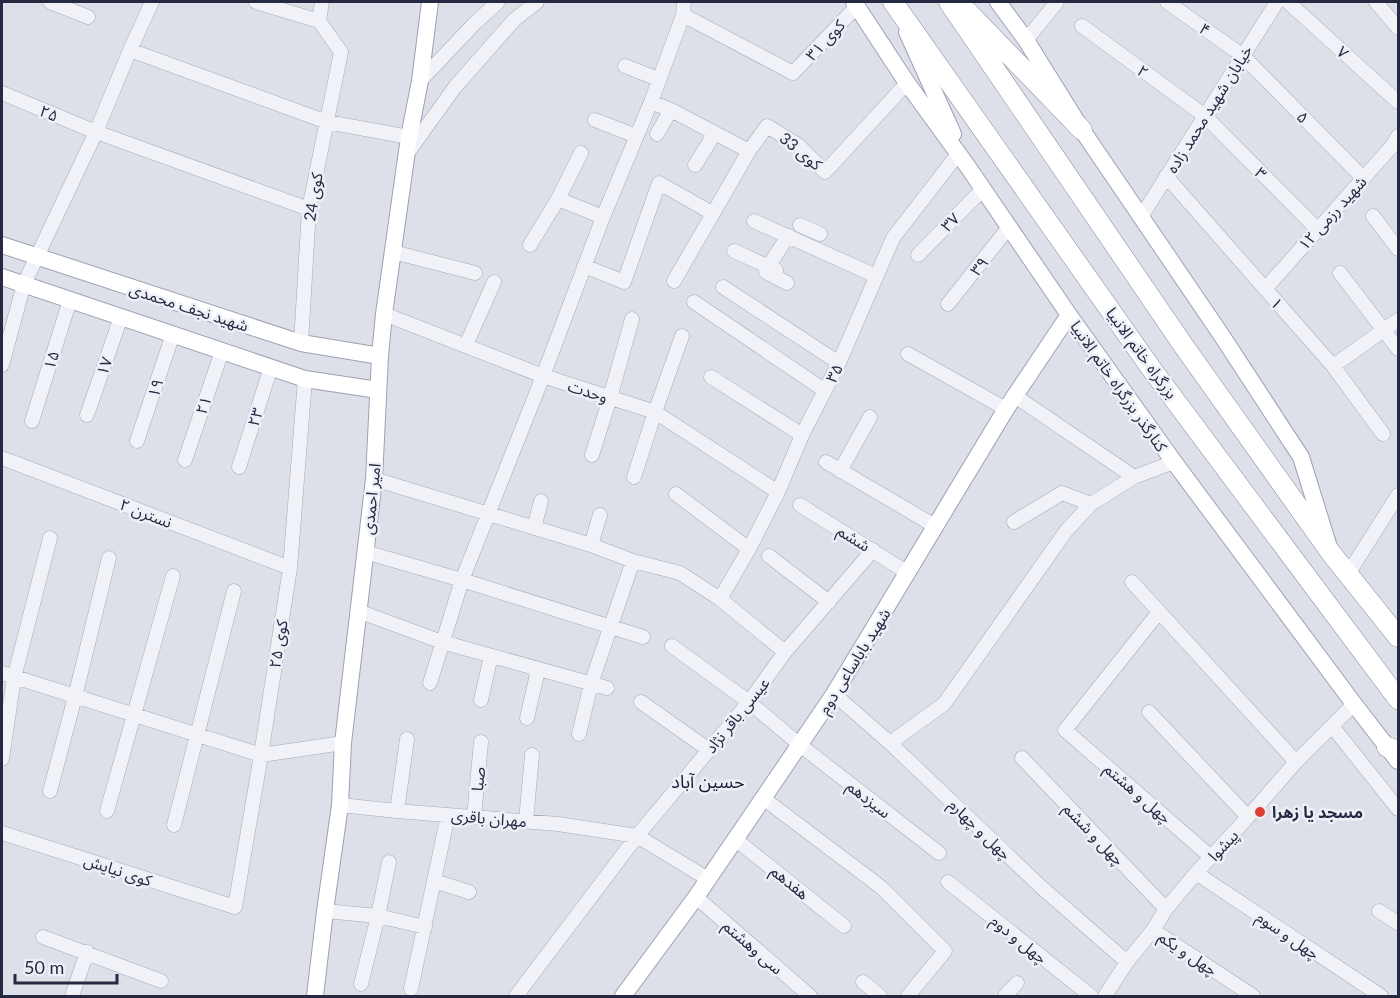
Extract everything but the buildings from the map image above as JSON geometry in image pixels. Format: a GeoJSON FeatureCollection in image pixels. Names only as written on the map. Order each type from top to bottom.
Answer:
{"type":"FeatureCollection","features":[{"type":"Feature","properties":{"kind":"highway","name":"بزرگراه خاتم الانبیا"},"geometry":{"type":"LineString","coordinates":[[894,2],[1153,371],[1398,699]]}},
{"type":"Feature","properties":{"kind":"highway"},"geometry":{"type":"LineString","coordinates":[[950,2],[1176,335],[1331,553],[1398,637]]}},
{"type":"Feature","properties":{"kind":"highway"},"geometry":{"type":"LineString","coordinates":[[958,2],[1082,130]]}},
{"type":"Feature","properties":{"kind":"main road","name":"امیر احمدی"},"geometry":{"type":"LineString","coordinates":[[315,996],[340,805],[343,742],[374,479],[384,314],[430,2]]}},
{"type":"Feature","properties":{"kind":"main road"},"geometry":{"type":"LineString","coordinates":[[894,2],[963,160]]}},
{"type":"Feature","properties":{"kind":"main road"},"geometry":{"type":"LineString","coordinates":[[998,2],[1026,40],[1082,130],[1222,336],[1301,458],[1331,553]]}},
{"type":"Feature","properties":{"kind":"main road","name":"کنارگذر بزرگراه خاتم الانبیا"},"geometry":{"type":"LineString","coordinates":[[855,4],[907,83],[1174,462],[1354,704],[1395,753]]}},
{"type":"Feature","properties":{"kind":"main road","name":"شهید نجف محمدی"},"geometry":{"type":"LineString","coordinates":[[2,245],[301,343],[380,356]]}},
{"type":"Feature","properties":{"kind":"main road","name":"شهید نجف محمدی"},"geometry":{"type":"LineString","coordinates":[[2,277],[305,379],[378,390]]}},
{"type":"Feature","properties":{"kind":"main road","name":"شهید باباساعی دوم"},"geometry":{"type":"LineString","coordinates":[[622,996],[696,897],[834,694],[1011,402],[1069,315]]}},
{"type":"Feature","properties":{"kind":"street"},"geometry":{"type":"LineString","coordinates":[[50,2],[87,17]]}},
{"type":"Feature","properties":{"kind":"street"},"geometry":{"type":"LineString","coordinates":[[2,365],[24,284],[96,132],[152,2]]}},
{"type":"Feature","properties":{"kind":"street"},"geometry":{"type":"LineString","coordinates":[[256,2],[318,21],[322,2]]}},
{"type":"Feature","properties":{"kind":"street"},"geometry":{"type":"LineString","coordinates":[[420,81],[475,22],[498,2]]}},
{"type":"Feature","properties":{"kind":"street"},"geometry":{"type":"LineString","coordinates":[[130,50],[327,122],[409,145],[455,87],[514,20],[537,2]]}},
{"type":"Feature","properties":{"kind":"street"},"geometry":{"type":"LineString","coordinates":[[1026,40],[1057,2]]}},
{"type":"Feature","properties":{"kind":"street","name":"۴"},"geometry":{"type":"LineString","coordinates":[[1167,2],[1243,56]]}},
{"type":"Feature","properties":{"kind":"street","name":"خیابان شهید محمد زاده"},"geometry":{"type":"LineString","coordinates":[[1140,216],[1277,2]]}},
{"type":"Feature","properties":{"kind":"street","name":"۷"},"geometry":{"type":"LineString","coordinates":[[1288,2],[1398,102]]}},
{"type":"Feature","properties":{"kind":"street"},"geometry":{"type":"LineString","coordinates":[[1376,2],[1398,27]]}},
{"type":"Feature","properties":{"kind":"street","name":"کوی ۳۱"},"geometry":{"type":"LineString","coordinates":[[683,8],[793,73],[855,4]]}},
{"type":"Feature","properties":{"kind":"street"},"geometry":{"type":"LineString","coordinates":[[430,683],[462,580],[603,217],[651,102],[683,8]]}},
{"type":"Feature","properties":{"kind":"street","name":"کوی 24"},"geometry":{"type":"LineString","coordinates":[[301,343],[309,209],[341,52],[318,21]]}},
{"type":"Feature","properties":{"kind":"street","name":"۲"},"geometry":{"type":"LineString","coordinates":[[1082,26],[1205,116]]}},
{"type":"Feature","properties":{"kind":"street","name":"۵"},"geometry":{"type":"LineString","coordinates":[[1243,56],[1363,178]]}},
{"type":"Feature","properties":{"kind":"street"},"geometry":{"type":"LineString","coordinates":[[625,66],[658,80]]}},
{"type":"Feature","properties":{"kind":"street","name":"کوی 33"},"geometry":{"type":"LineString","coordinates":[[674,281],[748,151],[767,126],[798,144],[825,172],[907,83]]}},
{"type":"Feature","properties":{"kind":"street","name":"۲۵"},"geometry":{"type":"LineString","coordinates":[[2,93],[96,132],[309,209]]}},
{"type":"Feature","properties":{"kind":"street"},"geometry":{"type":"LineString","coordinates":[[651,102],[671,110],[748,151]]}},
{"type":"Feature","properties":{"kind":"street"},"geometry":{"type":"LineString","coordinates":[[657,134],[671,110]]}},
{"type":"Feature","properties":{"kind":"street","name":"۳"},"geometry":{"type":"LineString","coordinates":[[1205,116],[1317,229]]}},
{"type":"Feature","properties":{"kind":"street"},"geometry":{"type":"LineString","coordinates":[[595,120],[636,136]]}},
{"type":"Feature","properties":{"kind":"street"},"geometry":{"type":"LineString","coordinates":[[696,165],[715,133]]}},
{"type":"Feature","properties":{"kind":"street","name":"شهید رزمی ۱۲"},"geometry":{"type":"LineString","coordinates":[[1265,289],[1363,178],[1396,145]]}},
{"type":"Feature","properties":{"kind":"street"},"geometry":{"type":"LineString","coordinates":[[530,245],[558,199],[581,153]]}},
{"type":"Feature","properties":{"kind":"street","name":"۳۵"},"geometry":{"type":"LineString","coordinates":[[720,599],[778,492],[802,435],[839,363],[893,238],[963,160]]}},
{"type":"Feature","properties":{"kind":"street","name":"۱"},"geometry":{"type":"LineString","coordinates":[[1166,176],[1333,366],[1383,434]]}},
{"type":"Feature","properties":{"kind":"street"},"geometry":{"type":"LineString","coordinates":[[584,266],[624,282],[660,183],[712,213]]}},
{"type":"Feature","properties":{"kind":"street","name":"۳۷"},"geometry":{"type":"LineString","coordinates":[[918,255],[983,189]]}},
{"type":"Feature","properties":{"kind":"street"},"geometry":{"type":"LineString","coordinates":[[558,199],[603,217]]}},
{"type":"Feature","properties":{"kind":"street"},"geometry":{"type":"LineString","coordinates":[[1373,216],[1398,249]]}},
{"type":"Feature","properties":{"kind":"street"},"geometry":{"type":"LineString","coordinates":[[753,221],[876,276]]}},
{"type":"Feature","properties":{"kind":"street"},"geometry":{"type":"LineString","coordinates":[[787,283],[766,272],[772,269],[801,223],[820,234]]}},
{"type":"Feature","properties":{"kind":"street","name":"۳۹"},"geometry":{"type":"LineString","coordinates":[[948,304],[1009,227]]}},
{"type":"Feature","properties":{"kind":"street"},"geometry":{"type":"LineString","coordinates":[[734,251],[772,269]]}},
{"type":"Feature","properties":{"kind":"street"},"geometry":{"type":"LineString","coordinates":[[393,252],[475,273]]}},
{"type":"Feature","properties":{"kind":"street"},"geometry":{"type":"LineString","coordinates":[[1340,273],[1398,349]]}},
{"type":"Feature","properties":{"kind":"street"},"geometry":{"type":"LineString","coordinates":[[466,345],[494,282]]}},
{"type":"Feature","properties":{"kind":"street"},"geometry":{"type":"LineString","coordinates":[[723,287],[839,363]]}},
{"type":"Feature","properties":{"kind":"street","name":"۱۵"},"geometry":{"type":"LineString","coordinates":[[32,421],[70,300]]}},
{"type":"Feature","properties":{"kind":"street"},"geometry":{"type":"LineString","coordinates":[[694,302],[824,390]]}},
{"type":"Feature","properties":{"kind":"street","name":"وحدت"},"geometry":{"type":"LineString","coordinates":[[384,314],[543,376],[655,412],[778,492]]}},
{"type":"Feature","properties":{"kind":"street","name":"۱۷"},"geometry":{"type":"LineString","coordinates":[[87,415],[121,317]]}},
{"type":"Feature","properties":{"kind":"street"},"geometry":{"type":"LineString","coordinates":[[592,455],[632,319]]}},
{"type":"Feature","properties":{"kind":"street"},"geometry":{"type":"LineString","coordinates":[[1333,366],[1398,320]]}},
{"type":"Feature","properties":{"kind":"street","name":"۱۹"},"geometry":{"type":"LineString","coordinates":[[137,441],[173,334]]}},
{"type":"Feature","properties":{"kind":"street"},"geometry":{"type":"LineString","coordinates":[[634,477],[682,336]]}},
{"type":"Feature","properties":{"kind":"street","name":"۲۱"},"geometry":{"type":"LineString","coordinates":[[185,460],[222,351]]}},
{"type":"Feature","properties":{"kind":"street"},"geometry":{"type":"LineString","coordinates":[[908,354],[1011,402],[1134,477]]}},
{"type":"Feature","properties":{"kind":"street","name":"۲۳"},"geometry":{"type":"LineString","coordinates":[[239,467],[271,368]]}},
{"type":"Feature","properties":{"kind":"street"},"geometry":{"type":"LineString","coordinates":[[711,377],[802,435]]}},
{"type":"Feature","properties":{"kind":"street","name":"کوی ۲۵"},"geometry":{"type":"LineString","coordinates":[[235,908],[290,568],[305,379]]}},
{"type":"Feature","properties":{"kind":"street"},"geometry":{"type":"LineString","coordinates":[[840,471],[870,417]]}},
{"type":"Feature","properties":{"kind":"street","name":"نسترن ۲"},"geometry":{"type":"LineString","coordinates":[[2,458],[290,568]]}},
{"type":"Feature","properties":{"kind":"street"},"geometry":{"type":"LineString","coordinates":[[826,462],[935,526]]}},
{"type":"Feature","properties":{"kind":"street"},"geometry":{"type":"LineString","coordinates":[[890,743],[944,704],[1066,531],[1091,504],[1134,477],[1174,462]]}},
{"type":"Feature","properties":{"kind":"street"},"geometry":{"type":"LineString","coordinates":[[374,479],[591,545],[633,561],[680,573],[720,599],[785,652]]}},
{"type":"Feature","properties":{"kind":"street"},"geometry":{"type":"LineString","coordinates":[[1014,522],[1062,493],[1091,504]]}},
{"type":"Feature","properties":{"kind":"street"},"geometry":{"type":"LineString","coordinates":[[676,494],[749,549]]}},
{"type":"Feature","properties":{"kind":"street"},"geometry":{"type":"LineString","coordinates":[[1348,574],[1398,495]]}},
{"type":"Feature","properties":{"kind":"street"},"geometry":{"type":"LineString","coordinates":[[534,528],[541,501]]}},
{"type":"Feature","properties":{"kind":"street","name":"ششم"},"geometry":{"type":"LineString","coordinates":[[800,505],[908,573]]}},
{"type":"Feature","properties":{"kind":"street"},"geometry":{"type":"LineString","coordinates":[[591,545],[600,515]]}},
{"type":"Feature","properties":{"kind":"street"},"geometry":{"type":"LineString","coordinates":[[2,759],[8,676],[50,538]]}},
{"type":"Feature","properties":{"kind":"street","name":"عیسی باقر نژاد"},"geometry":{"type":"LineString","coordinates":[[516,996],[637,836],[749,702],[785,652],[873,550]]}},
{"type":"Feature","properties":{"kind":"street"},"geometry":{"type":"LineString","coordinates":[[365,552],[643,637]]}},
{"type":"Feature","properties":{"kind":"street"},"geometry":{"type":"LineString","coordinates":[[769,556],[829,602]]}},
{"type":"Feature","properties":{"kind":"street"},"geometry":{"type":"LineString","coordinates":[[50,791],[109,558]]}},
{"type":"Feature","properties":{"kind":"street"},"geometry":{"type":"LineString","coordinates":[[579,734],[591,684],[633,561]]}},
{"type":"Feature","properties":{"kind":"street"},"geometry":{"type":"LineString","coordinates":[[107,811],[173,576]]}},
{"type":"Feature","properties":{"kind":"street"},"geometry":{"type":"LineString","coordinates":[[1132,582],[1296,762]]}},
{"type":"Feature","properties":{"kind":"street"},"geometry":{"type":"LineString","coordinates":[[174,825],[234,591]]}},
{"type":"Feature","properties":{"kind":"street"},"geometry":{"type":"LineString","coordinates":[[358,611],[442,642],[607,688]]}},
{"type":"Feature","properties":{"kind":"street","name":"چهل و هشتم"},"geometry":{"type":"LineString","coordinates":[[1159,612],[1065,730],[1211,857]]}},
{"type":"Feature","properties":{"kind":"street","name":"سیزدهم"},"geometry":{"type":"LineString","coordinates":[[672,646],[749,702],[939,854]]}},
{"type":"Feature","properties":{"kind":"street"},"geometry":{"type":"LineString","coordinates":[[481,700],[491,656]]}},
{"type":"Feature","properties":{"kind":"street"},"geometry":{"type":"LineString","coordinates":[[527,718],[538,670]]}},
{"type":"Feature","properties":{"kind":"street"},"geometry":{"type":"LineString","coordinates":[[8,676],[261,755],[343,742]]}},
{"type":"Feature","properties":{"kind":"street","name":"چهل و چهارم"},"geometry":{"type":"LineString","coordinates":[[834,694],[890,743],[1040,886],[1127,962]]}},
{"type":"Feature","properties":{"kind":"street"},"geometry":{"type":"LineString","coordinates":[[641,702],[709,750]]}},
{"type":"Feature","properties":{"kind":"street","name":"پیشوا"},"geometry":{"type":"LineString","coordinates":[[1105,996],[1166,909],[1196,873],[1296,762],[1354,704]]}},
{"type":"Feature","properties":{"kind":"street"},"geometry":{"type":"LineString","coordinates":[[1149,712],[1248,817]]}},
{"type":"Feature","properties":{"kind":"street"},"geometry":{"type":"LineString","coordinates":[[1332,726],[1398,809]]}},
{"type":"Feature","properties":{"kind":"street"},"geometry":{"type":"LineString","coordinates":[[398,811],[407,739]]}},
{"type":"Feature","properties":{"kind":"street","name":"صبا"},"geometry":{"type":"LineString","coordinates":[[474,817],[481,742]]}},
{"type":"Feature","properties":{"kind":"street"},"geometry":{"type":"LineString","coordinates":[[526,821],[532,755]]}},
{"type":"Feature","properties":{"kind":"street","name":"چهل و ششم"},"geometry":{"type":"LineString","coordinates":[[1022,758],[1166,909]]}},
{"type":"Feature","properties":{"kind":"street"},"geometry":{"type":"LineString","coordinates":[[763,798],[882,888],[945,951],[908,996]]}},
{"type":"Feature","properties":{"kind":"street","name":"مهران باقری"},"geometry":{"type":"LineString","coordinates":[[340,805],[558,824],[637,836]]}},
{"type":"Feature","properties":{"kind":"street"},"geometry":{"type":"LineString","coordinates":[[411,989],[448,815]]}},
{"type":"Feature","properties":{"kind":"street","name":"کوی نیایش"},"geometry":{"type":"LineString","coordinates":[[2,833],[235,908]]}},
{"type":"Feature","properties":{"kind":"street"},"geometry":{"type":"LineString","coordinates":[[637,836],[708,879]]}},
{"type":"Feature","properties":{"kind":"street","name":"هفدهم"},"geometry":{"type":"LineString","coordinates":[[735,839],[844,926]]}},
{"type":"Feature","properties":{"kind":"street"},"geometry":{"type":"LineString","coordinates":[[361,984],[389,862]]}},
{"type":"Feature","properties":{"kind":"street","name":"چهل و سوم"},"geometry":{"type":"LineString","coordinates":[[1196,873],[1381,996]]}},
{"type":"Feature","properties":{"kind":"street"},"geometry":{"type":"LineString","coordinates":[[434,881],[469,892]]}},
{"type":"Feature","properties":{"kind":"street","name":"چهل و دوم"},"geometry":{"type":"LineString","coordinates":[[948,882],[1091,996]]}},
{"type":"Feature","properties":{"kind":"street","name":"سی وهشتم"},"geometry":{"type":"LineString","coordinates":[[696,897],[810,996]]}},
{"type":"Feature","properties":{"kind":"street"},"geometry":{"type":"LineString","coordinates":[[325,911],[378,916],[425,927]]}},
{"type":"Feature","properties":{"kind":"street"},"geometry":{"type":"LineString","coordinates":[[1379,911],[1398,923]]}},
{"type":"Feature","properties":{"kind":"street","name":"چهل و یکم"},"geometry":{"type":"LineString","coordinates":[[1152,930],[1253,996]]}},
{"type":"Feature","properties":{"kind":"street"},"geometry":{"type":"LineString","coordinates":[[43,937],[161,981]]}},
{"type":"Feature","properties":{"kind":"street"},"geometry":{"type":"LineString","coordinates":[[72,996],[87,952]]}},
{"type":"Feature","properties":{"kind":"street"},"geometry":{"type":"LineString","coordinates":[[863,982],[880,996]]}},
{"type":"Feature","properties":{"kind":"street"},"geometry":{"type":"LineString","coordinates":[[1005,996],[1017,983]]}},
{"type":"Feature","properties":{"kind":"place","name":"مسجد یا زهرا"},"geometry":{"type":"Point","coordinates":[1260,812]}},
{"type":"Feature","properties":{"kind":"district","name":"حسین آباد"},"geometry":{"type":"Point","coordinates":[708,782]}}]}
